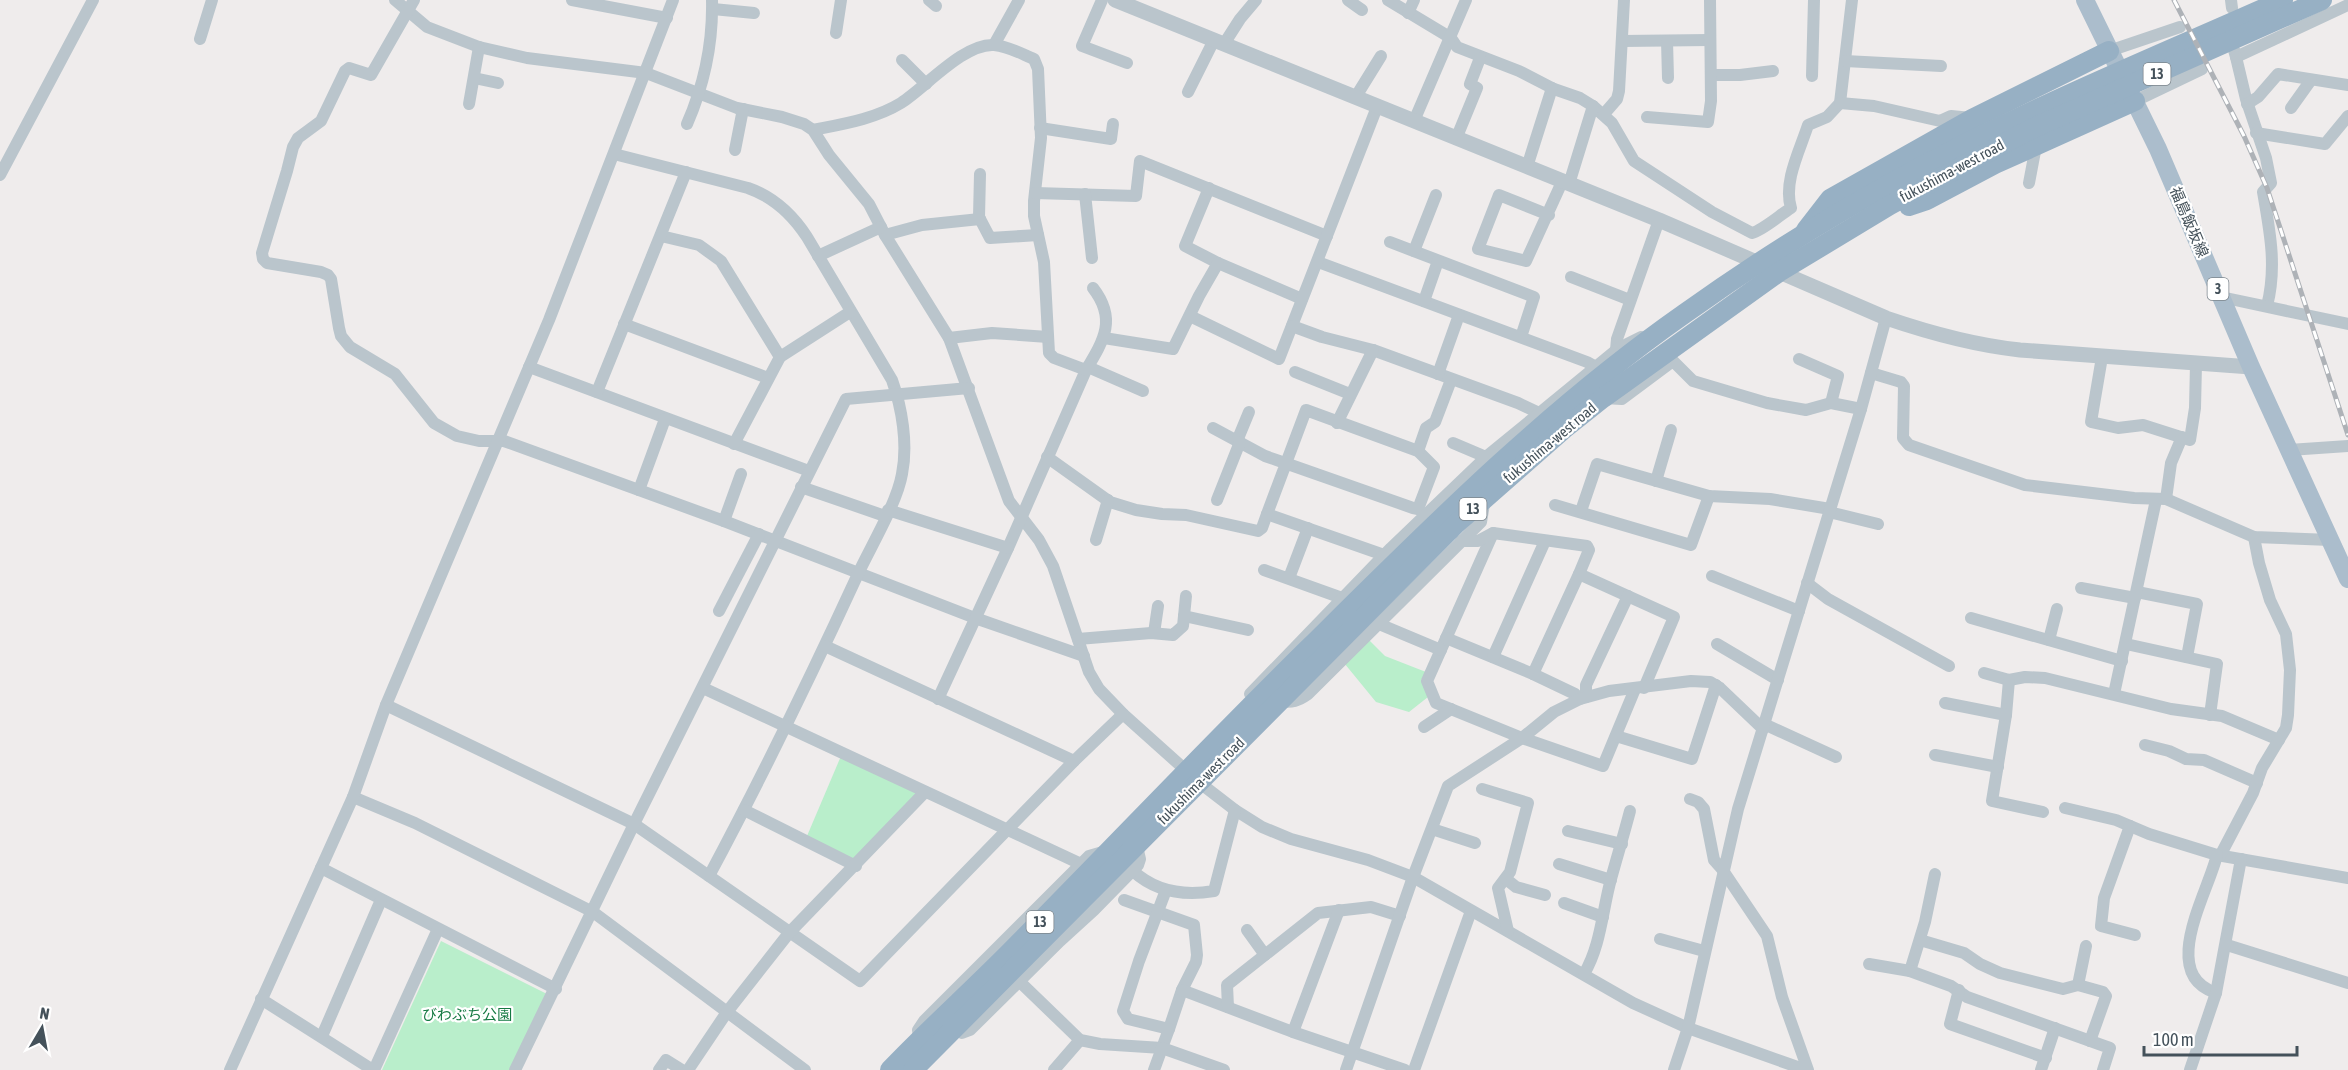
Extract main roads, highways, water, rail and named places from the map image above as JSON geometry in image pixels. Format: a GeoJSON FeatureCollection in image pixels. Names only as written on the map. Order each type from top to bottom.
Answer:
{"type":"FeatureCollection","features":[{"type":"Feature","properties":{"kind":"highway","name":"fukushima-west road"},"geometry":{"type":"LineString","coordinates":[[913,1070],[1137,846],[1250,707],[1498,465],[1574,399],[1652,337],[1759,263],[1895,181],[1988,143],[2283,0]]}},
{"type":"Feature","properties":{"kind":"highway","name":"fukushima-west road"},"geometry":{"type":"LineString","coordinates":[[890,1070],[1111,850],[1280,701],[1456,524],[1564,429],[1603,398],[1779,272],[1988,143],[2031,129],[2322,0]]}},
{"type":"Feature","properties":{"kind":"highway"},"geometry":{"type":"LineString","coordinates":[[1801,237],[1830,199],[1972,119],[2109,51]]}},
{"type":"Feature","properties":{"kind":"highway"},"geometry":{"type":"LineString","coordinates":[[1890,205],[1911,206],[1928,200],[2036,146],[2135,101]]}},
{"type":"Feature","properties":{"kind":"main road","name":"福島飯坂線"},"geometry":{"type":"LineString","coordinates":[[2085,0],[2135,101],[2251,367],[2348,579]]}},
{"type":"Feature","properties":{"kind":"railway"},"geometry":{"type":"LineString","coordinates":[[2174,0],[2244,136],[2267,188],[2348,435]]}},
{"type":"Feature","properties":{"kind":"park label","name":"びわぶち公園"},"geometry":{"type":"Point","coordinates":[467,1015]}}]}
